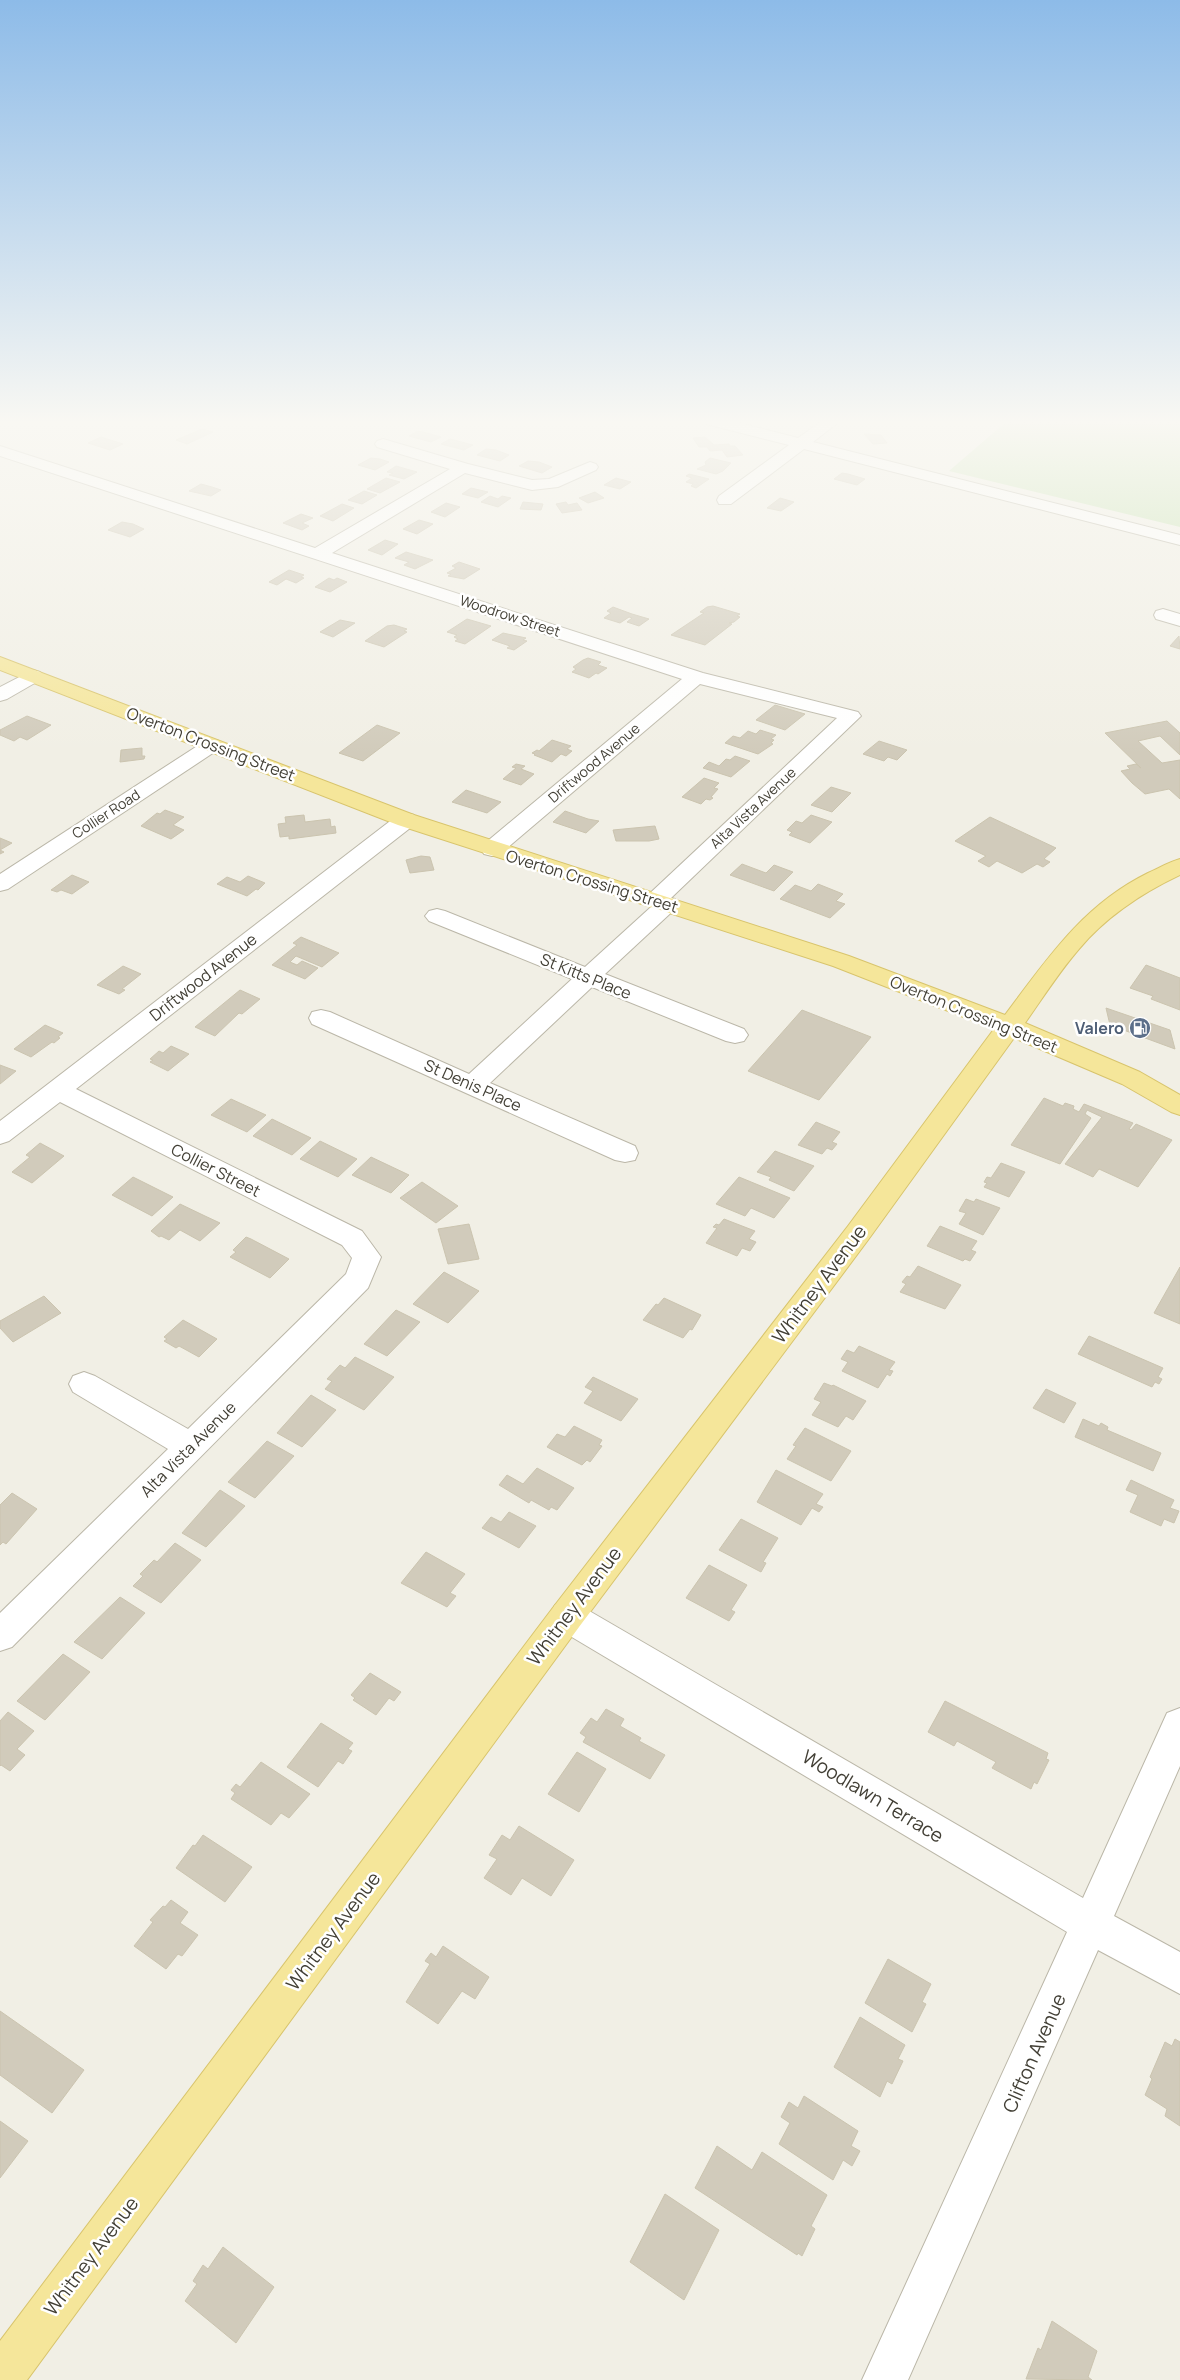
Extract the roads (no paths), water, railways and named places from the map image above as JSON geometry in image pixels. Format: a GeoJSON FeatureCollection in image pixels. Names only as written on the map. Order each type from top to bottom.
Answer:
{"type":"FeatureCollection","features":[{"type":"Feature","properties":{"kind":"main road","name":"Overton Crossing Street"},"geometry":{"type":"LineString","coordinates":[[0,663],[406,820],[841,961],[1009,1026],[1131,1078],[1180,1106]]}},
{"type":"Feature","properties":{"kind":"main road","name":"Whitney Avenue"},"geometry":{"type":"LineString","coordinates":[[0,2379],[567,1616],[858,1233],[1070,944],[1099,915],[1139,886],[1180,866]]}},
{"type":"Feature","properties":{"kind":"street","name":"Woodrow Street"},"geometry":{"type":"LineString","coordinates":[[254,532],[696,677],[851,716]]}},
{"type":"Feature","properties":{"kind":"street"},"geometry":{"type":"LineString","coordinates":[[319,553],[354,532]]}},
{"type":"Feature","properties":{"kind":"street"},"geometry":{"type":"LineString","coordinates":[[1149,532],[1180,540]]}},
{"type":"Feature","properties":{"kind":"street"},"geometry":{"type":"LineString","coordinates":[[0,695],[33,676]]}},
{"type":"Feature","properties":{"kind":"street","name":"Driftwood Avenue"},"geometry":{"type":"LineString","coordinates":[[492,849],[696,677]]}},
{"type":"Feature","properties":{"kind":"street","name":"Alta Vista Avenue"},"geometry":{"type":"LineString","coordinates":[[472,1085],[589,977],[661,902],[851,716]]}},
{"type":"Feature","properties":{"kind":"street","name":"Collier Road"},"geometry":{"type":"LineString","coordinates":[[0,884],[212,745]]}},
{"type":"Feature","properties":{"kind":"street","name":"Driftwood Avenue"},"geometry":{"type":"LineString","coordinates":[[0,1134],[406,820]]}},
{"type":"Feature","properties":{"kind":"street","name":"St Kitts Place"},"geometry":{"type":"LineString","coordinates":[[438,916],[735,1035]]}},
{"type":"Feature","properties":{"kind":"street","name":"St Denis Place"},"geometry":{"type":"LineString","coordinates":[[321,1018],[625,1153]]}},
{"type":"Feature","properties":{"kind":"street","name":"Collier Street"},"geometry":{"type":"LineString","coordinates":[[57,1090],[352,1238],[367,1257]]}},
{"type":"Feature","properties":{"kind":"street","name":"Alta Vista Avenue"},"geometry":{"type":"LineString","coordinates":[[0,1636],[358,1280],[367,1257]]}},
{"type":"Feature","properties":{"kind":"street"},"geometry":{"type":"LineString","coordinates":[[84,1384],[190,1446]]}},
{"type":"Feature","properties":{"kind":"street","name":"Woodlawn Terrace"},"geometry":{"type":"LineString","coordinates":[[567,1616],[1092,1925],[1180,1974]]}},
{"type":"Feature","properties":{"kind":"street","name":"Clifton Avenue"},"geometry":{"type":"LineString","coordinates":[[885,2380],[1092,1925],[1180,1725]]}},
{"type":"Feature","properties":{"kind":"place","name":"Valero"},"geometry":{"type":"Point","coordinates":[1140,1028]}}]}
